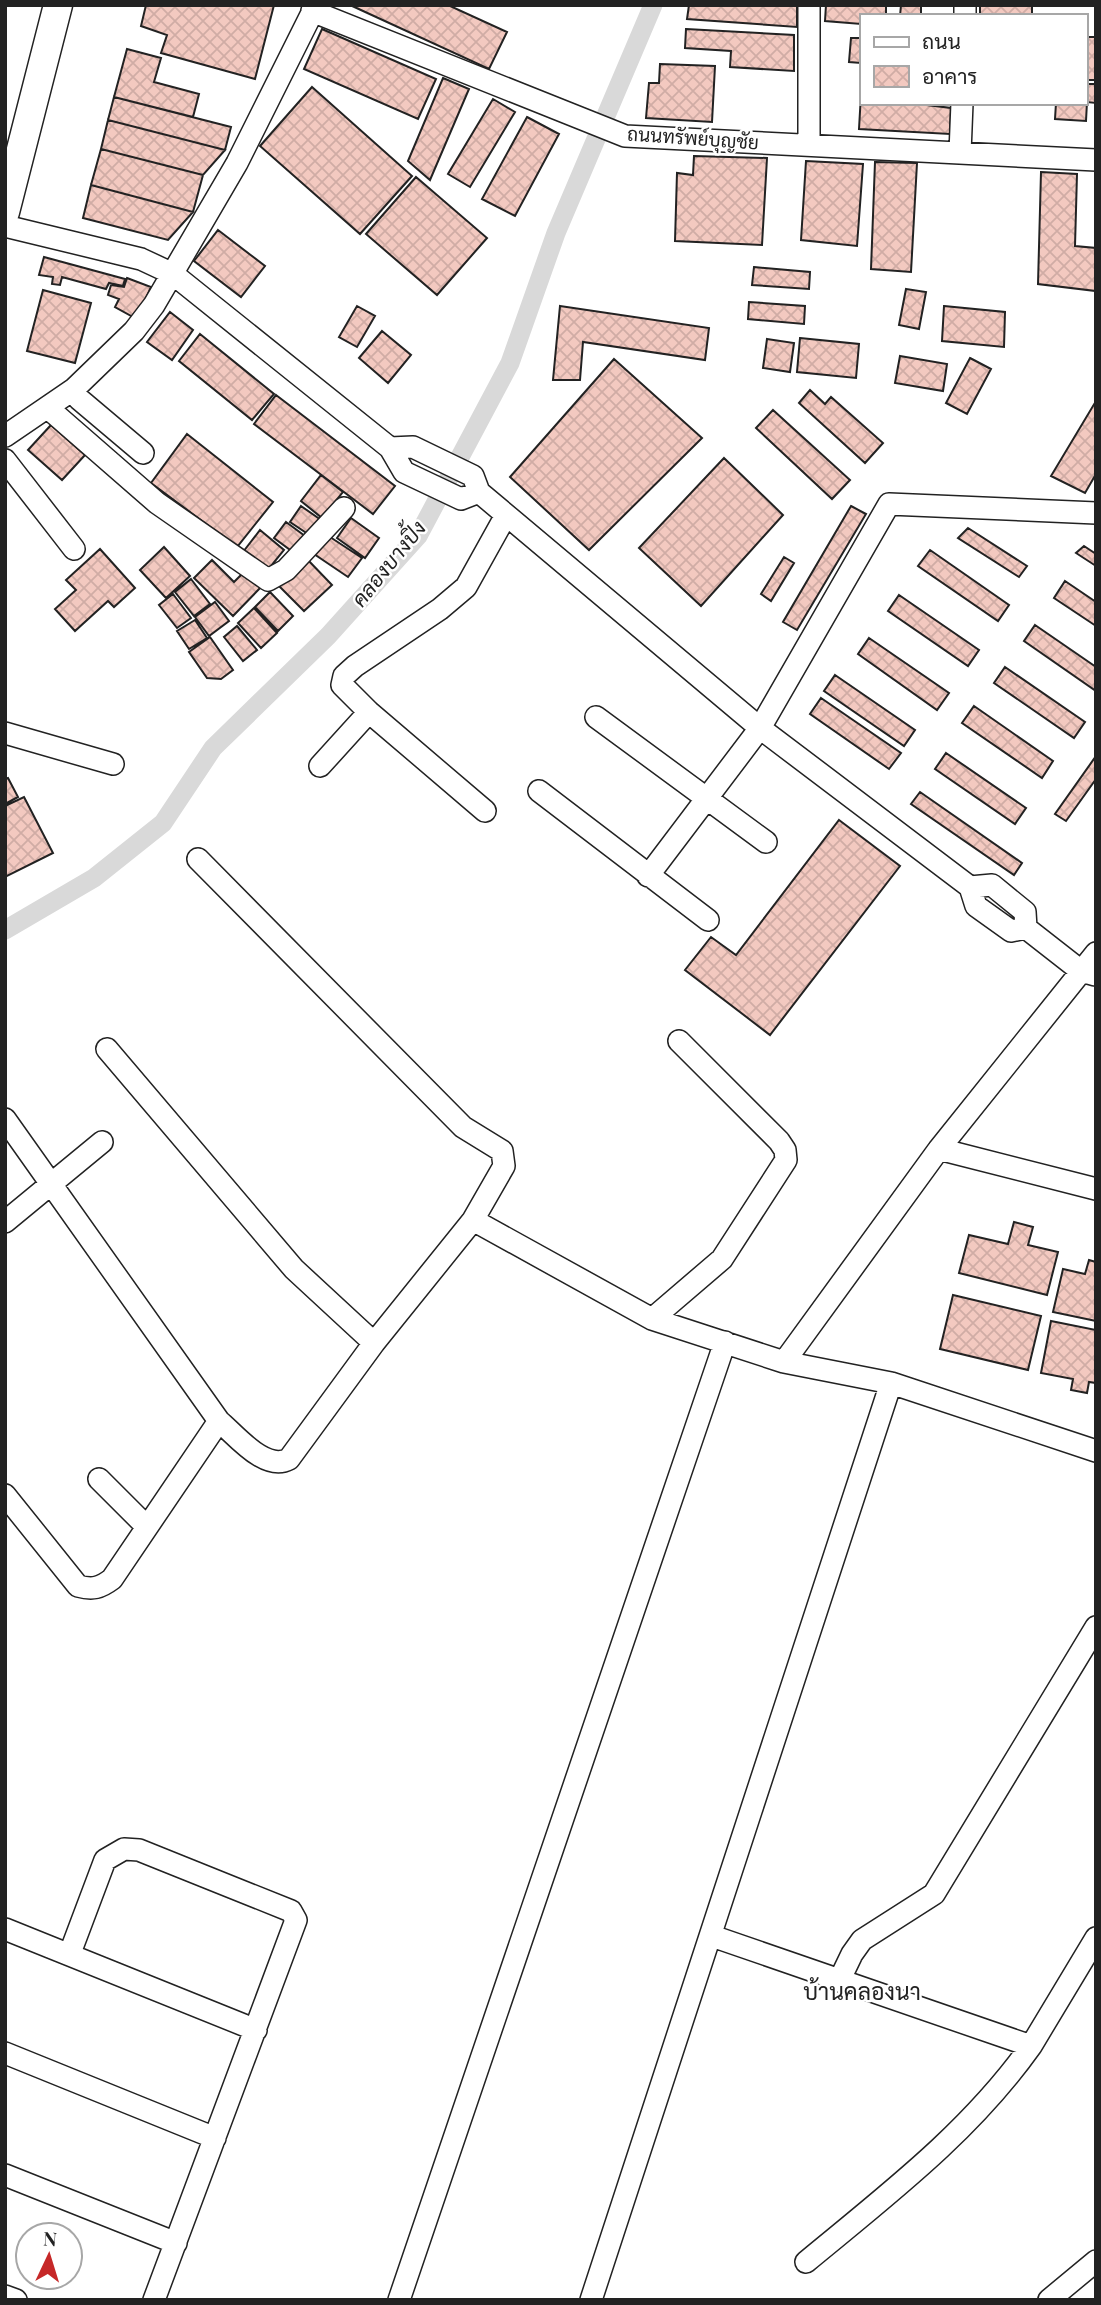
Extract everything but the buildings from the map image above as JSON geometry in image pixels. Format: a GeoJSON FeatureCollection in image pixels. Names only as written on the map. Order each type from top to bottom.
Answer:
{"type":"FeatureCollection","features":[{"type":"Feature","properties":{"kind":"main road"},"geometry":{"type":"LineString","coordinates":[[5,212],[58,5]]}},
{"type":"Feature","properties":{"kind":"street"},"geometry":{"type":"LineString","coordinates":[[809,5],[809,145]]}},
{"type":"Feature","properties":{"kind":"street"},"geometry":{"type":"LineString","coordinates":[[5,436],[74,389],[134,331],[173,274],[237,163],[314,8]]}},
{"type":"Feature","properties":{"kind":"street","name":"ถนนทรัพย์บุญชัย"},"geometry":{"type":"LineString","coordinates":[[314,8],[625,136],[1096,160]]}},
{"type":"Feature","properties":{"kind":"street"},"geometry":{"type":"LineString","coordinates":[[960,153],[962,105]]}},
{"type":"Feature","properties":{"kind":"street"},"geometry":{"type":"LineString","coordinates":[[5,226],[141,259],[173,274],[390,449],[404,472],[471,489]]}},
{"type":"Feature","properties":{"kind":"street"},"geometry":{"type":"LineString","coordinates":[[74,389],[79,399],[143,453]]}},
{"type":"Feature","properties":{"kind":"street"},"geometry":{"type":"LineString","coordinates":[[48,408],[157,503],[268,580],[286,570],[344,508]]}},
{"type":"Feature","properties":{"kind":"street"},"geometry":{"type":"LineString","coordinates":[[390,449],[413,447],[506,515],[760,728],[970,887],[976,906],[986,914],[1011,932],[1026,928],[1088,973]]}},
{"type":"Feature","properties":{"kind":"street"},"geometry":{"type":"LineString","coordinates":[[5,460],[74,549]]}},
{"type":"Feature","properties":{"kind":"street"},"geometry":{"type":"LineString","coordinates":[[648,876],[760,728],[889,504],[1096,513]]}},
{"type":"Feature","properties":{"kind":"street"},"geometry":{"type":"LineString","coordinates":[[485,811],[369,712],[342,685],[344,676],[440,609],[466,587],[506,515]]}},
{"type":"Feature","properties":{"kind":"street"},"geometry":{"type":"LineString","coordinates":[[320,766],[369,712]]}},
{"type":"Feature","properties":{"kind":"street"},"geometry":{"type":"LineString","coordinates":[[596,717],[766,842]]}},
{"type":"Feature","properties":{"kind":"street"},"geometry":{"type":"LineString","coordinates":[[5,733],[113,764]]}},
{"type":"Feature","properties":{"kind":"street"},"geometry":{"type":"LineString","coordinates":[[539,791],[708,920]]}},
{"type":"Feature","properties":{"kind":"street"},"geometry":{"type":"LineString","coordinates":[[5,1119],[219,1421],[261,1456],[282,1463],[289,1459],[374,1343],[473,1220],[504,1166],[502,1151],[463,1127],[198,859]]}},
{"type":"Feature","properties":{"kind":"street"},"geometry":{"type":"LineString","coordinates":[[783,1362],[939,1149],[1088,973],[1096,953]]}},
{"type":"Feature","properties":{"kind":"street"},"geometry":{"type":"LineString","coordinates":[[652,1318],[722,1259],[786,1160],[785,1150],[779,1141],[679,1041]]}},
{"type":"Feature","properties":{"kind":"street"},"geometry":{"type":"LineString","coordinates":[[107,1049],[295,1269],[374,1343]]}},
{"type":"Feature","properties":{"kind":"street"},"geometry":{"type":"LineString","coordinates":[[5,1222],[102,1142]]}},
{"type":"Feature","properties":{"kind":"street"},"geometry":{"type":"LineString","coordinates":[[939,1149],[1096,1189]]}},
{"type":"Feature","properties":{"kind":"street"},"geometry":{"type":"LineString","coordinates":[[473,1220],[652,1318],[783,1362],[891,1383],[1096,1451]]}},
{"type":"Feature","properties":{"kind":"street"},"geometry":{"type":"LineString","coordinates":[[399,2300],[725,1342]]}},
{"type":"Feature","properties":{"kind":"street"},"geometry":{"type":"LineString","coordinates":[[590,2300],[712,1936],[891,1383]]}},
{"type":"Feature","properties":{"kind":"street"},"geometry":{"type":"LineString","coordinates":[[5,1494],[78,1586],[90,1589],[112,1579],[219,1421]]}},
{"type":"Feature","properties":{"kind":"street"},"geometry":{"type":"LineString","coordinates":[[99,1479],[147,1527]]}},
{"type":"Feature","properties":{"kind":"street"},"geometry":{"type":"LineString","coordinates":[[839,1981],[862,1940],[934,1895],[1096,1627]]}},
{"type":"Feature","properties":{"kind":"street"},"geometry":{"type":"LineString","coordinates":[[70,1953],[106,1860],[124,1849],[139,1850],[291,1911],[296,1926],[154,2300]]}},
{"type":"Feature","properties":{"kind":"street"},"geometry":{"type":"LineString","coordinates":[[5,1929],[256,2030]]}},
{"type":"Feature","properties":{"kind":"street"},"geometry":{"type":"LineString","coordinates":[[712,1936],[1031,2046]]}},
{"type":"Feature","properties":{"kind":"street"},"geometry":{"type":"LineString","coordinates":[[806,2262],[934,2156],[1002,2087],[1031,2046],[1096,1938]]}},
{"type":"Feature","properties":{"kind":"street"},"geometry":{"type":"LineString","coordinates":[[5,2053],[215,2138]]}},
{"type":"Feature","properties":{"kind":"street"},"geometry":{"type":"LineString","coordinates":[[5,2175],[176,2243]]}},
{"type":"Feature","properties":{"kind":"street"},"geometry":{"type":"LineString","coordinates":[[1049,2300],[1096,2261]]}},
{"type":"Feature","properties":{"kind":"street"},"geometry":{"type":"LineString","coordinates":[[5,2296],[16,2300]]}},
{"type":"Feature","properties":{"kind":"waterway","name":"คลองบางปิ้ง"},"geometry":{"type":"LineString","coordinates":[[5,930],[94,878],[163,823],[213,748],[328,636],[418,536],[510,363],[556,233],[653,5]]}},
{"type":"Feature","properties":{"kind":"district","name":"บ้านคลองนา"},"geometry":{"type":"Point","coordinates":[862,1992]}}]}
